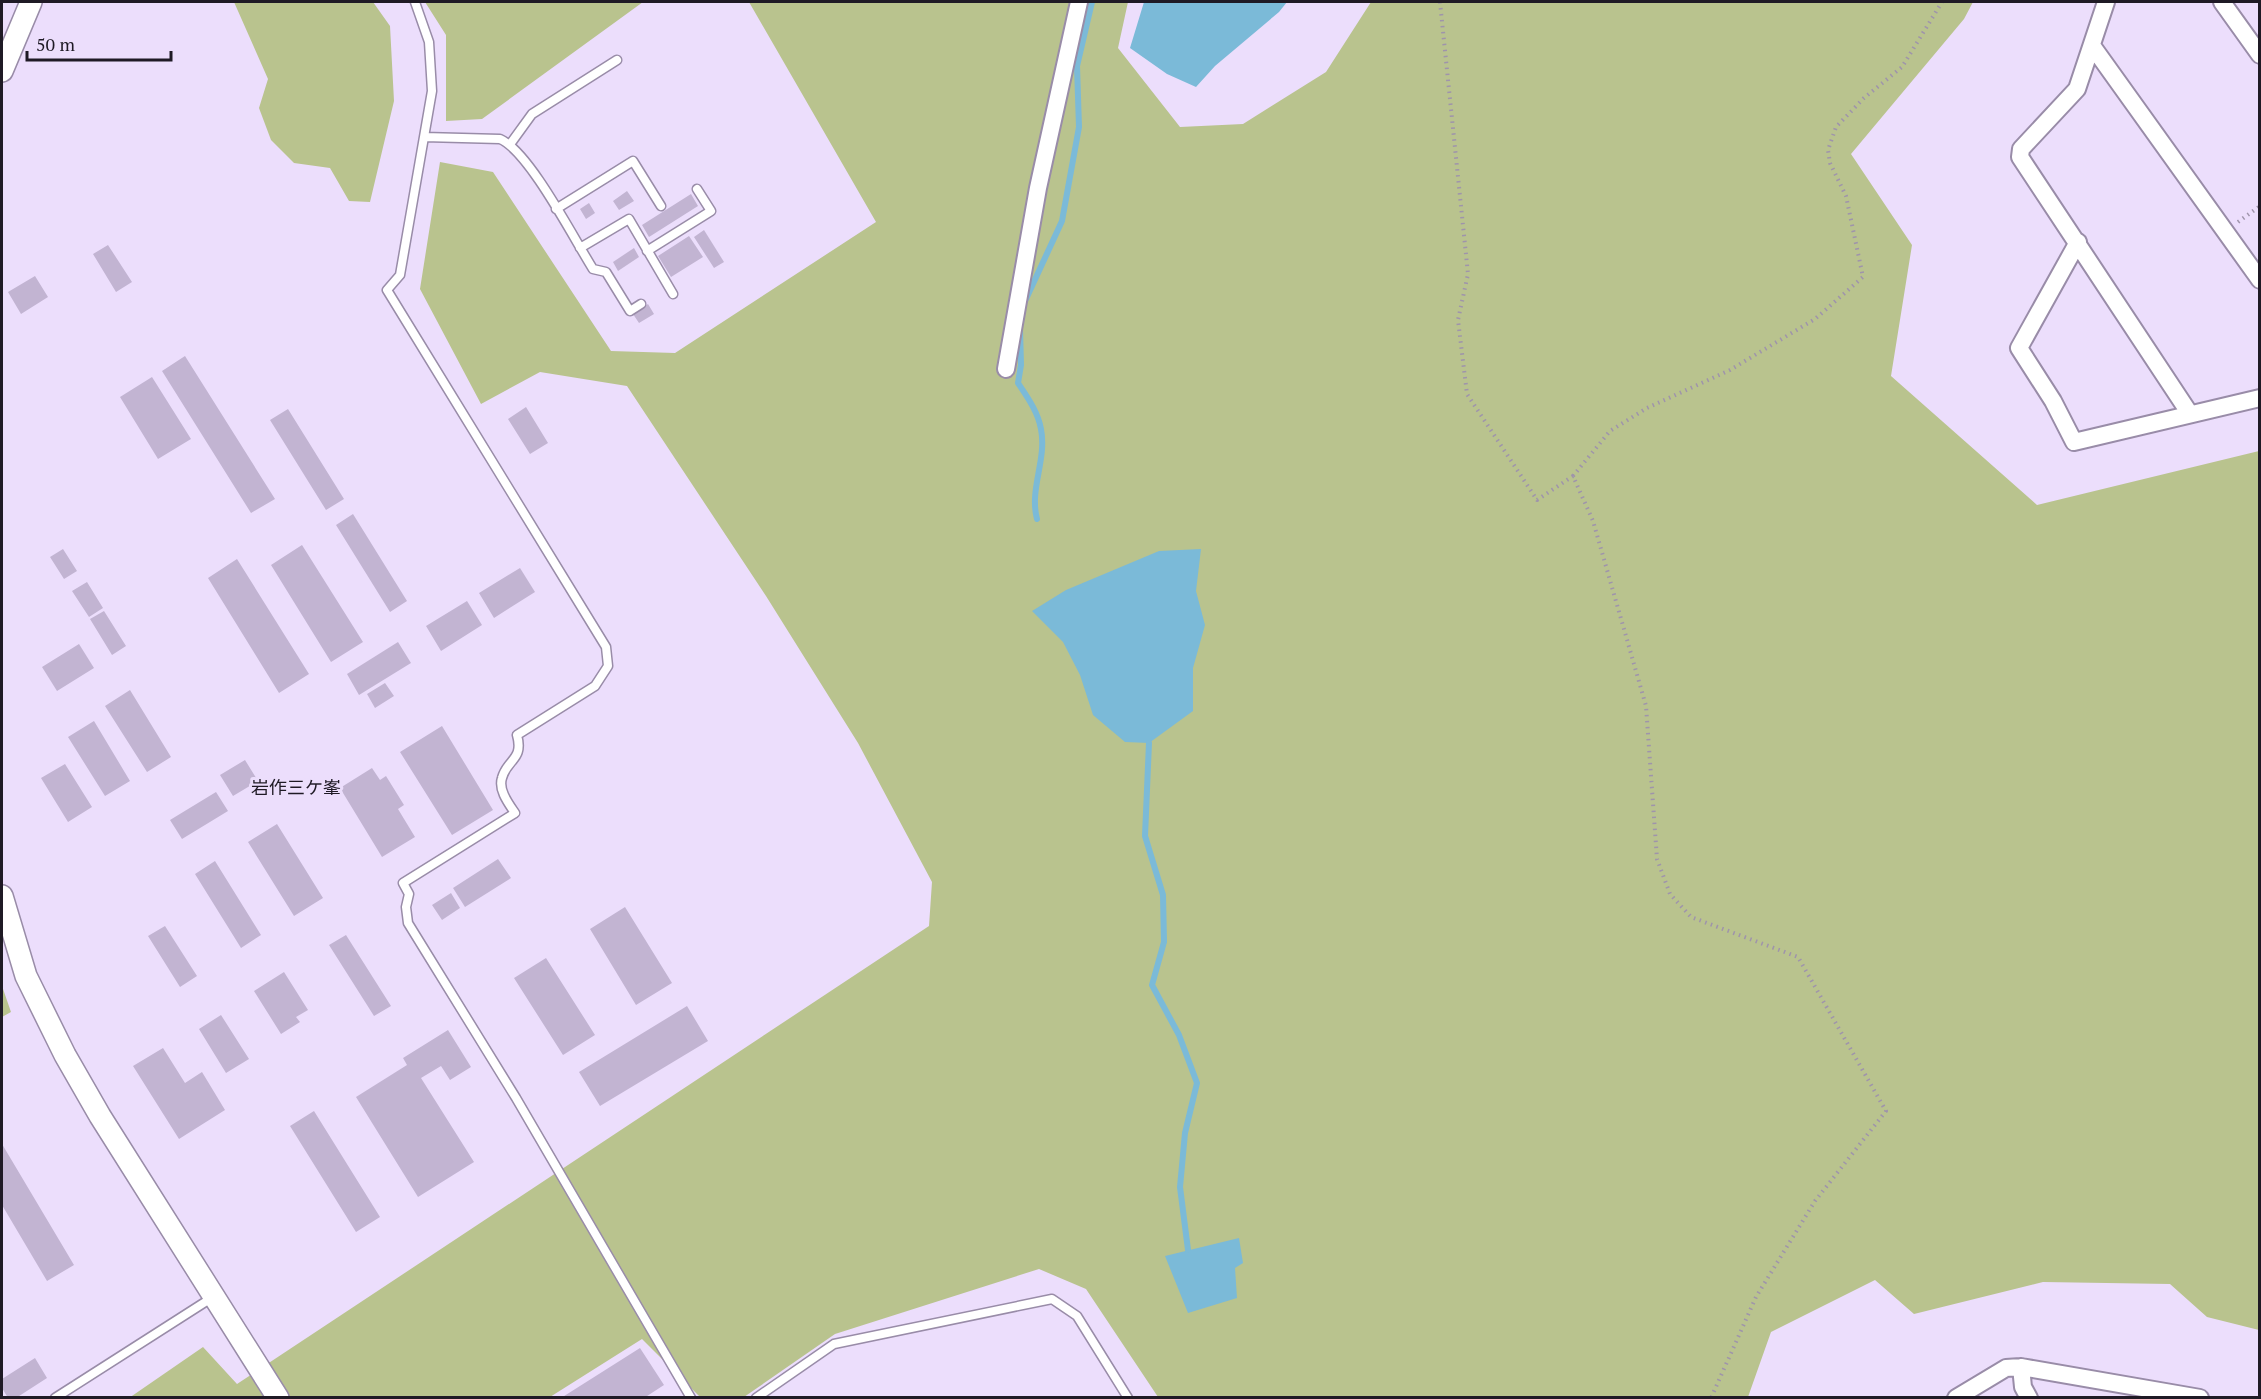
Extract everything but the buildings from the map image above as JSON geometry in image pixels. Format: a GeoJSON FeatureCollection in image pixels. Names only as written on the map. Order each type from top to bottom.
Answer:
{"type":"FeatureCollection","features":[{"type":"Feature","properties":{"kind":"street"},"geometry":{"type":"LineString","coordinates":[[4,61],[31,2]]}},
{"type":"Feature","properties":{"kind":"street"},"geometry":{"type":"LineString","coordinates":[[1006,369],[1038,188],[1079,2]]}},
{"type":"Feature","properties":{"kind":"street"},"geometry":{"type":"LineString","coordinates":[[2106,2],[2078,89],[2021,149],[2020,156],[2190,414]]}},
{"type":"Feature","properties":{"kind":"street"},"geometry":{"type":"LineString","coordinates":[[2222,2],[2259,55]]}},
{"type":"Feature","properties":{"kind":"street"},"geometry":{"type":"LineString","coordinates":[[2093,46],[2259,280]]}},
{"type":"Feature","properties":{"kind":"street"},"geometry":{"type":"LineString","coordinates":[[2078,242],[2019,348],[2053,401],[2074,442],[2259,398]]}},
{"type":"Feature","properties":{"kind":"street"},"geometry":{"type":"LineString","coordinates":[[2,896],[26,976],[65,1055],[100,1116],[278,1398]]}},
{"type":"Feature","properties":{"kind":"street"},"geometry":{"type":"LineString","coordinates":[[2020,1367],[2023,1387],[2029,1398]]}},
{"type":"Feature","properties":{"kind":"street"},"geometry":{"type":"LineString","coordinates":[[1956,1398],[2006,1368],[2020,1367],[2200,1398]]}},
{"type":"Feature","properties":{"kind":"lane"},"geometry":{"type":"LineString","coordinates":[[416,2],[429,42],[432,91],[400,274],[387,290],[606,647],[608,666],[595,686],[517,735],[520,744],[518,754],[502,778],[502,790],[515,813],[403,883],[409,894],[406,907],[408,923],[516,1098],[691,1398]]}},
{"type":"Feature","properties":{"kind":"lane"},"geometry":{"type":"LineString","coordinates":[[511,143],[532,114],[617,60]]}},
{"type":"Feature","properties":{"kind":"lane"},"geometry":{"type":"LineString","coordinates":[[424,137],[500,139],[511,143],[526,161],[593,269],[606,272],[630,310],[642,304]]}},
{"type":"Feature","properties":{"kind":"lane"},"geometry":{"type":"LineString","coordinates":[[556,209],[633,161],[661,206]]}},
{"type":"Feature","properties":{"kind":"lane"},"geometry":{"type":"LineString","coordinates":[[647,251],[711,211],[697,189]]}},
{"type":"Feature","properties":{"kind":"lane"},"geometry":{"type":"LineString","coordinates":[[580,248],[629,219],[673,294]]}},
{"type":"Feature","properties":{"kind":"lane"},"geometry":{"type":"LineString","coordinates":[[55,1398],[213,1297]]}},
{"type":"Feature","properties":{"kind":"lane"},"geometry":{"type":"LineString","coordinates":[[756,1398],[834,1344],[1052,1299],[1077,1316],[1128,1398]]}},
{"type":"Feature","properties":{"kind":"path"},"geometry":{"type":"LineString","coordinates":[[1440,2],[1468,274],[1458,320],[1467,394],[1537,500],[1574,476],[1610,430],[1647,408],[1740,364],[1815,319],[1863,277],[1846,196],[1830,163],[1828,150],[1836,127],[1864,98],[1902,67],[1942,2]]}},
{"type":"Feature","properties":{"kind":"path"},"geometry":{"type":"LineString","coordinates":[[2225,231],[2259,206]]}},
{"type":"Feature","properties":{"kind":"path"},"geometry":{"type":"LineString","coordinates":[[1574,476],[1593,520],[1646,706],[1658,859],[1670,894],[1691,917],[1798,957],[1886,1111],[1815,1201],[1756,1297],[1711,1398]]}},
{"type":"Feature","properties":{"kind":"green space"},"geometry":{"type":"Polygon","coordinates":[[[234,2],[373,2],[390,26],[394,101],[370,202],[349,201],[330,168],[294,163],[271,140],[259,108],[268,79],[234,2]]]}},
{"type":"Feature","properties":{"kind":"green space"},"geometry":{"type":"Polygon","coordinates":[[[425,2],[643,2],[482,119],[446,121],[446,35],[425,2]]]}},
{"type":"Feature","properties":{"kind":"green space"},"geometry":{"type":"Polygon","coordinates":[[[749,2],[1128,2],[1118,48],[1180,127],[1243,124],[1326,72],[1371,2],[1973,2],[1964,19],[1851,154],[1912,245],[1891,376],[2037,505],[2259,451],[2259,1330],[2207,1317],[2170,1284],[2043,1282],[1914,1314],[1875,1280],[1771,1332],[1748,1397],[1158,1397],[1086,1289],[1039,1269],[835,1334],[744,1397],[700,1397],[642,1339],[550,1397],[129,1398],[203,1347],[237,1384],[929,926],[932,882],[858,743],[766,596],[627,386],[540,372],[481,404],[420,289],[440,162],[493,172],[611,351],[675,353],[876,222],[749,2]]]}},
{"type":"Feature","properties":{"kind":"green space"},"geometry":{"type":"Polygon","coordinates":[[[2,986],[11,1012],[2,1017],[2,986]]]}},
{"type":"Feature","properties":{"kind":"water"},"geometry":{"type":"Polygon","coordinates":[[[1144,2],[1287,2],[1279,12],[1215,66],[1196,87],[1167,74],[1130,48],[1144,2]]]}},
{"type":"Feature","properties":{"kind":"water"},"geometry":{"type":"Polygon","coordinates":[[[1201,549],[1196,591],[1205,625],[1193,668],[1193,711],[1149,743],[1125,742],[1093,715],[1080,675],[1063,642],[1032,611],[1066,590],[1159,551],[1201,549]]]}},
{"type":"Feature","properties":{"kind":"water"},"geometry":{"type":"Polygon","coordinates":[[[1239,1238],[1243,1263],[1235,1268],[1237,1298],[1188,1313],[1165,1256],[1239,1238]]]}},
{"type":"Feature","properties":{"kind":"waterway"},"geometry":{"type":"LineString","coordinates":[[1026,299],[1062,221],[1079,127],[1077,66],[1092,2]]}},
{"type":"Feature","properties":{"kind":"waterway"},"geometry":{"type":"LineString","coordinates":[[1020,329],[1021,365],[1018,383],[1032,405],[1041,429],[1042,452],[1035,497],[1037,519]]}},
{"type":"Feature","properties":{"kind":"waterway"},"geometry":{"type":"LineString","coordinates":[[1149,743],[1145,836],[1163,895],[1164,942],[1152,985],[1179,1035],[1197,1083],[1185,1133],[1180,1187],[1188,1250]]}},
{"type":"Feature","properties":{"kind":"district","name":"岩作三ケ峯"},"geometry":{"type":"Point","coordinates":[296,787]}}]}
